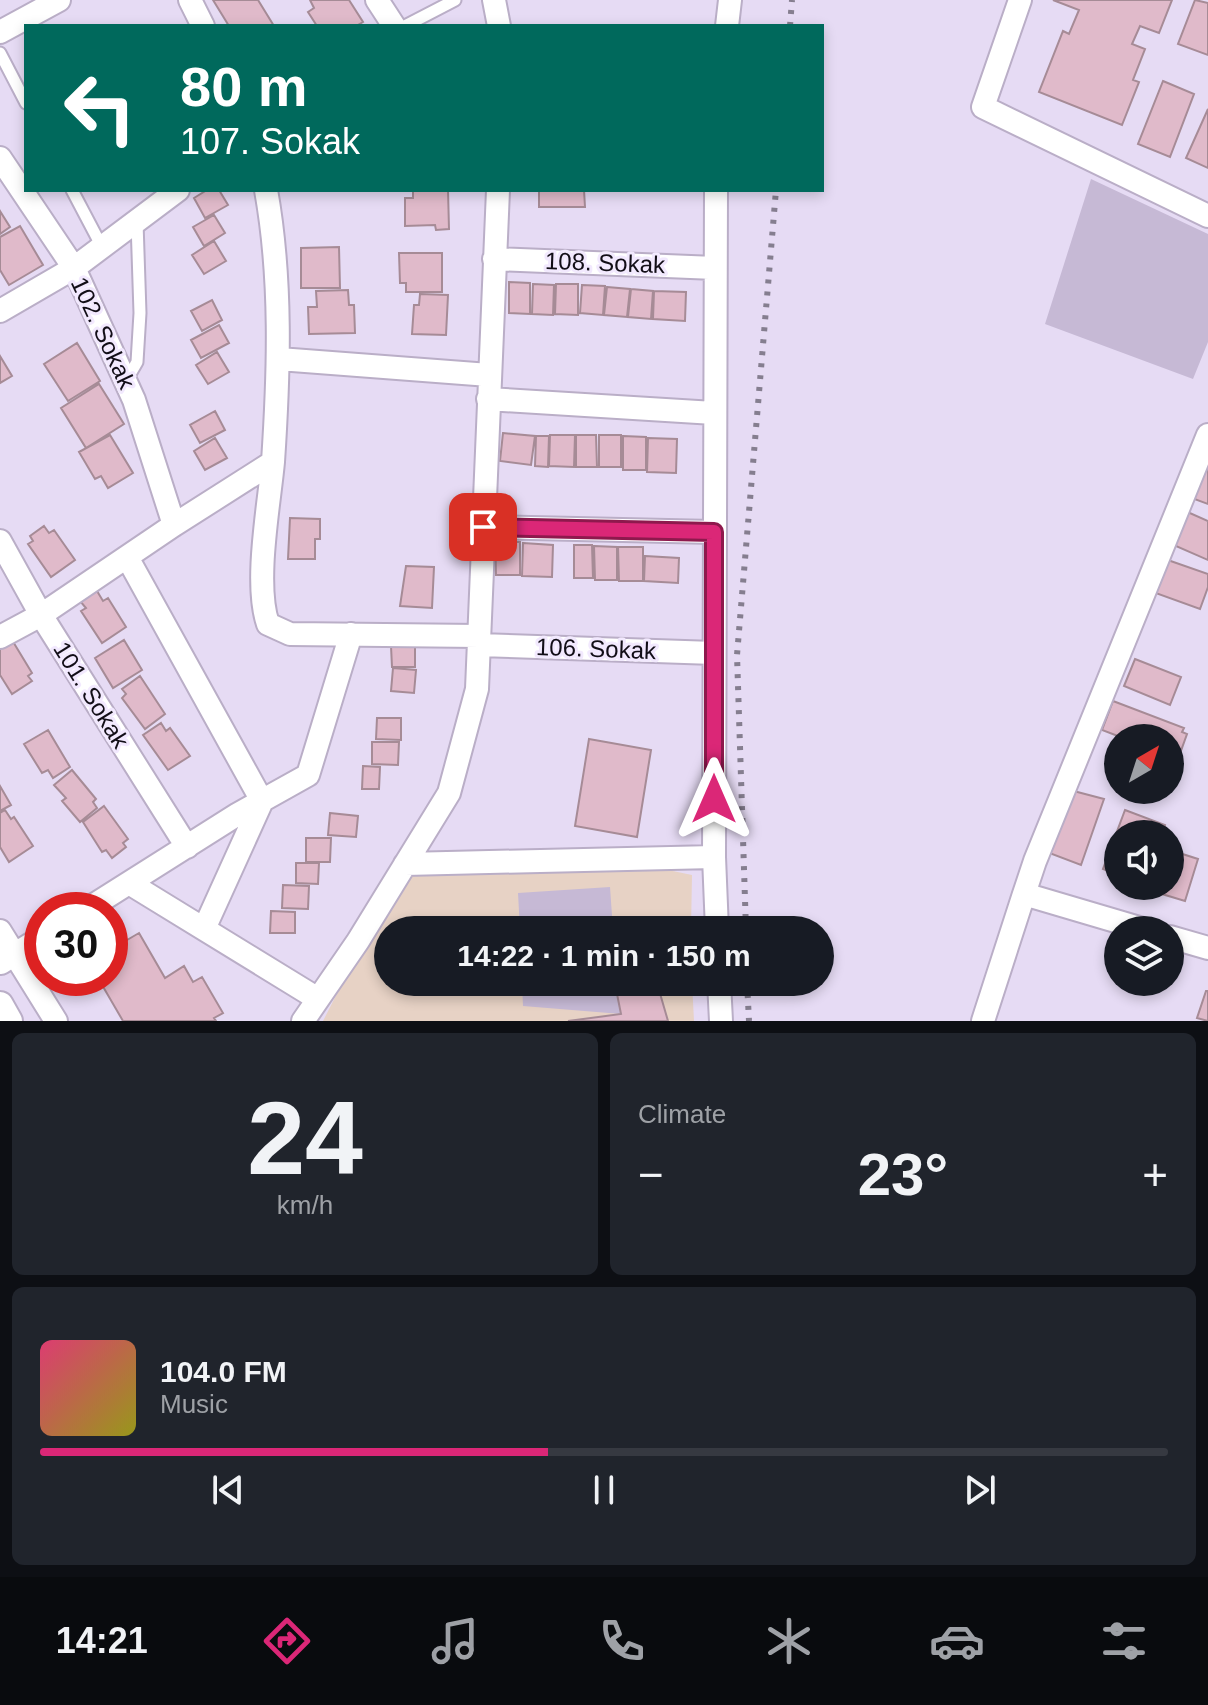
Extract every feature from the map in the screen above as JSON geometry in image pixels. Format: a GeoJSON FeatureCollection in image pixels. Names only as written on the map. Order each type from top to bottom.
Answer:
{"type":"FeatureCollection","features":[{"type":"Feature","properties":{"kind":"street"},"geometry":{"type":"LineString","coordinates":[[0,32],[59,0]]}},
{"type":"Feature","properties":{"kind":"street"},"geometry":{"type":"LineString","coordinates":[[190,0],[202,24]]}},
{"type":"Feature","properties":{"kind":"street"},"geometry":{"type":"LineString","coordinates":[[377,0],[393,24]]}},
{"type":"Feature","properties":{"kind":"street"},"geometry":{"type":"LineString","coordinates":[[494,0],[499,24]]}},
{"type":"Feature","properties":{"kind":"street"},"geometry":{"type":"LineString","coordinates":[[727,24],[730,0]]}},
{"type":"Feature","properties":{"kind":"street"},"geometry":{"type":"LineString","coordinates":[[1020,0],[983,107],[1208,216]]}},
{"type":"Feature","properties":{"kind":"street","name":"102. Sokak"},"geometry":{"type":"LineString","coordinates":[[0,158],[74,268],[134,400],[174,525]]}},
{"type":"Feature","properties":{"kind":"street"},"geometry":{"type":"LineString","coordinates":[[0,311],[74,268],[175,192]]}},
{"type":"Feature","properties":{"kind":"street"},"geometry":{"type":"LineString","coordinates":[[0,637],[41,615],[273,462],[279,359],[271,218],[266,192]]}},
{"type":"Feature","properties":{"kind":"street"},"geometry":{"type":"LineString","coordinates":[[304,1020],[449,793],[477,689],[498,192]]}},
{"type":"Feature","properties":{"kind":"street"},"geometry":{"type":"LineString","coordinates":[[716,192],[716,916]]}},
{"type":"Feature","properties":{"kind":"street","name":"108. Sokak"},"geometry":{"type":"LineString","coordinates":[[494,259],[715,268]]}},
{"type":"Feature","properties":{"kind":"street"},"geometry":{"type":"LineString","coordinates":[[279,359],[489,375]]}},
{"type":"Feature","properties":{"kind":"street"},"geometry":{"type":"LineString","coordinates":[[488,399],[714,413]]}},
{"type":"Feature","properties":{"kind":"street"},"geometry":{"type":"LineString","coordinates":[[983,1021],[1024,894],[1208,435]]}},
{"type":"Feature","properties":{"kind":"street","name":"106. Sokak"},"geometry":{"type":"LineString","coordinates":[[273,462],[264,570],[264,611],[268,624],[290,634],[351,634],[714,653]]}},
{"type":"Feature","properties":{"kind":"street"},"geometry":{"type":"LineString","coordinates":[[483,527],[714,532]]}},
{"type":"Feature","properties":{"kind":"street","name":"101. Sokak"},"geometry":{"type":"LineString","coordinates":[[0,541],[41,615],[187,847]]}},
{"type":"Feature","properties":{"kind":"street"},"geometry":{"type":"LineString","coordinates":[[127,557],[262,801]]}},
{"type":"Feature","properties":{"kind":"street"},"geometry":{"type":"LineString","coordinates":[[115,892],[308,775],[351,634]]}},
{"type":"Feature","properties":{"kind":"street"},"geometry":{"type":"LineString","coordinates":[[204,929],[262,801]]}},
{"type":"Feature","properties":{"kind":"street"},"geometry":{"type":"LineString","coordinates":[[405,864],[714,857]]}},
{"type":"Feature","properties":{"kind":"street"},"geometry":{"type":"LineString","coordinates":[[129,883],[318,999]]}},
{"type":"Feature","properties":{"kind":"street"},"geometry":{"type":"LineString","coordinates":[[1024,894],[1104,918]]}},
{"type":"Feature","properties":{"kind":"street"},"geometry":{"type":"LineString","coordinates":[[0,931],[6,960],[56,1021]]}},
{"type":"Feature","properties":{"kind":"street"},"geometry":{"type":"LineString","coordinates":[[1184,941],[1208,948]]}},
{"type":"Feature","properties":{"kind":"street"},"geometry":{"type":"LineString","coordinates":[[6,960],[24,948]]}},
{"type":"Feature","properties":{"kind":"street"},"geometry":{"type":"LineString","coordinates":[[720,996],[721,1021]]}},
{"type":"Feature","properties":{"kind":"street"},"geometry":{"type":"LineString","coordinates":[[0,1005],[9,1021]]}},
{"type":"Feature","properties":{"kind":"lane"},"geometry":{"type":"LineString","coordinates":[[409,24],[455,0]]}},
{"type":"Feature","properties":{"kind":"lane"},"geometry":{"type":"LineString","coordinates":[[0,53],[24,99]]}},
{"type":"Feature","properties":{"kind":"lane"},"geometry":{"type":"LineString","coordinates":[[73,192],[102,247]]}},
{"type":"Feature","properties":{"kind":"lane"},"geometry":{"type":"LineString","coordinates":[[126,381],[137,362],[140,325],[137,221]]}},
{"type":"Feature","properties":{"kind":"shaded area"},"geometry":{"type":"Polygon","coordinates":[[[1091,179],[1208,234],[1208,342],[1193,379],[1045,324],[1091,179]]]}},
{"type":"Feature","properties":{"kind":"shaded area"},"geometry":{"type":"Polygon","coordinates":[[[668,870],[692,875],[691,916],[385,916],[414,872],[668,870]]]}},
{"type":"Feature","properties":{"kind":"shaded area"},"geometry":{"type":"Polygon","coordinates":[[[610,887],[612,916],[519,916],[518,893],[610,887]]]}},
{"type":"Feature","properties":{"kind":"shaded area"},"geometry":{"type":"Polygon","coordinates":[[[374,932],[374,996],[693,996],[694,1021],[323,1021],[349,970],[374,932]]]}},
{"type":"Feature","properties":{"kind":"shaded area"},"geometry":{"type":"Polygon","coordinates":[[[523,996],[619,996],[621,1014],[523,1006],[523,996]]]}},
{"type":"Feature","properties":{"kind":"building"},"geometry":{"type":"Polygon","coordinates":[[[213,0],[258,0],[273,24],[228,24],[213,0]]]}},
{"type":"Feature","properties":{"kind":"building"},"geometry":{"type":"Polygon","coordinates":[[[310,0],[349,0],[363,22],[316,24],[308,12],[314,8],[310,0]]]}},
{"type":"Feature","properties":{"kind":"building"},"geometry":{"type":"Polygon","coordinates":[[[1053,0],[1172,0],[1159,33],[1140,26],[1132,44],[1145,49],[1133,80],[1139,82],[1122,125],[1039,92],[1063,31],[1069,34],[1079,10],[1053,0]]]}},
{"type":"Feature","properties":{"kind":"building"},"geometry":{"type":"Polygon","coordinates":[[[1195,0],[1208,3],[1208,55],[1178,44],[1195,0]]]}},
{"type":"Feature","properties":{"kind":"building"},"geometry":{"type":"Polygon","coordinates":[[[1163,81],[1194,94],[1170,157],[1138,144],[1163,81]]]}},
{"type":"Feature","properties":{"kind":"building"},"geometry":{"type":"Polygon","coordinates":[[[1208,109],[1208,168],[1186,158],[1208,109]]]}},
{"type":"Feature","properties":{"kind":"building"},"geometry":{"type":"Polygon","coordinates":[[[204,192],[220,192],[228,205],[205,218],[194,198],[204,192]]]}},
{"type":"Feature","properties":{"kind":"building"},"geometry":{"type":"Polygon","coordinates":[[[413,192],[448,192],[449,229],[436,230],[435,225],[405,226],[405,198],[413,198],[413,192]]]}},
{"type":"Feature","properties":{"kind":"building"},"geometry":{"type":"Polygon","coordinates":[[[539,192],[584,192],[585,207],[539,207],[539,192]]]}},
{"type":"Feature","properties":{"kind":"building"},"geometry":{"type":"Polygon","coordinates":[[[0,211],[10,227],[0,234],[0,211]]]}},
{"type":"Feature","properties":{"kind":"building"},"geometry":{"type":"Polygon","coordinates":[[[214,215],[225,233],[204,246],[193,227],[214,215]]]}},
{"type":"Feature","properties":{"kind":"building"},"geometry":{"type":"Polygon","coordinates":[[[20,226],[43,265],[9,285],[0,270],[0,237],[20,226]]]}},
{"type":"Feature","properties":{"kind":"building"},"geometry":{"type":"Polygon","coordinates":[[[214,241],[226,261],[204,274],[192,255],[214,241]]]}},
{"type":"Feature","properties":{"kind":"building"},"geometry":{"type":"Polygon","coordinates":[[[339,247],[340,288],[301,288],[301,248],[339,247]]]}},
{"type":"Feature","properties":{"kind":"building"},"geometry":{"type":"Polygon","coordinates":[[[399,253],[442,253],[442,292],[406,292],[406,283],[400,283],[399,253]]]}},
{"type":"Feature","properties":{"kind":"building"},"geometry":{"type":"Polygon","coordinates":[[[509,282],[530,283],[530,314],[509,313],[509,282]]]}},
{"type":"Feature","properties":{"kind":"building"},"geometry":{"type":"Polygon","coordinates":[[[533,284],[554,285],[553,315],[532,314],[533,284]]]}},
{"type":"Feature","properties":{"kind":"building"},"geometry":{"type":"Polygon","coordinates":[[[556,284],[578,284],[578,315],[555,314],[556,284]]]}},
{"type":"Feature","properties":{"kind":"building"},"geometry":{"type":"Polygon","coordinates":[[[582,285],[605,286],[603,315],[580,313],[582,285]]]}},
{"type":"Feature","properties":{"kind":"building"},"geometry":{"type":"Polygon","coordinates":[[[607,287],[630,289],[627,317],[604,315],[607,287]]]}},
{"type":"Feature","properties":{"kind":"building"},"geometry":{"type":"Polygon","coordinates":[[[631,289],[653,291],[651,319],[628,317],[631,289]]]}},
{"type":"Feature","properties":{"kind":"building"},"geometry":{"type":"Polygon","coordinates":[[[348,290],[349,305],[354,305],[355,333],[309,334],[308,307],[317,307],[316,291],[348,290]]]}},
{"type":"Feature","properties":{"kind":"building"},"geometry":{"type":"Polygon","coordinates":[[[654,291],[686,292],[685,321],[653,319],[654,291]]]}},
{"type":"Feature","properties":{"kind":"building"},"geometry":{"type":"Polygon","coordinates":[[[420,294],[448,295],[446,335],[412,334],[414,305],[419,305],[420,294]]]}},
{"type":"Feature","properties":{"kind":"building"},"geometry":{"type":"Polygon","coordinates":[[[212,300],[222,320],[202,331],[191,311],[212,300]]]}},
{"type":"Feature","properties":{"kind":"building"},"geometry":{"type":"Polygon","coordinates":[[[219,325],[229,343],[201,358],[191,340],[219,325]]]}},
{"type":"Feature","properties":{"kind":"building"},"geometry":{"type":"Polygon","coordinates":[[[77,343],[100,381],[68,401],[44,364],[77,343]]]}},
{"type":"Feature","properties":{"kind":"building"},"geometry":{"type":"Polygon","coordinates":[[[217,352],[229,372],[208,384],[196,365],[217,352]]]}},
{"type":"Feature","properties":{"kind":"building"},"geometry":{"type":"Polygon","coordinates":[[[0,356],[12,376],[0,383],[0,356]]]}},
{"type":"Feature","properties":{"kind":"building"},"geometry":{"type":"Polygon","coordinates":[[[99,384],[124,424],[86,448],[61,408],[99,384]]]}},
{"type":"Feature","properties":{"kind":"building"},"geometry":{"type":"Polygon","coordinates":[[[215,411],[225,430],[200,443],[190,425],[215,411]]]}},
{"type":"Feature","properties":{"kind":"building"},"geometry":{"type":"Polygon","coordinates":[[[503,433],[535,436],[531,465],[500,461],[503,433]]]}},
{"type":"Feature","properties":{"kind":"building"},"geometry":{"type":"Polygon","coordinates":[[[110,435],[133,473],[108,488],[101,476],[95,479],[79,452],[110,435]]]}},
{"type":"Feature","properties":{"kind":"building"},"geometry":{"type":"Polygon","coordinates":[[[550,435],[575,435],[574,467],[549,466],[550,435]]]}},
{"type":"Feature","properties":{"kind":"building"},"geometry":{"type":"Polygon","coordinates":[[[576,435],[596,435],[597,467],[576,467],[576,435]]]}},
{"type":"Feature","properties":{"kind":"building"},"geometry":{"type":"Polygon","coordinates":[[[599,435],[621,435],[621,467],[599,467],[599,435]]]}},
{"type":"Feature","properties":{"kind":"building"},"geometry":{"type":"Polygon","coordinates":[[[536,436],[549,436],[548,467],[535,466],[536,436]]]}},
{"type":"Feature","properties":{"kind":"building"},"geometry":{"type":"Polygon","coordinates":[[[623,436],[646,437],[646,470],[623,470],[623,436]]]}},
{"type":"Feature","properties":{"kind":"building"},"geometry":{"type":"Polygon","coordinates":[[[215,438],[227,458],[205,470],[194,451],[215,438]]]}},
{"type":"Feature","properties":{"kind":"building"},"geometry":{"type":"Polygon","coordinates":[[[648,438],[677,439],[676,473],[647,472],[648,438]]]}},
{"type":"Feature","properties":{"kind":"building"},"geometry":{"type":"Polygon","coordinates":[[[1208,464],[1208,504],[1189,497],[1208,464]]]}},
{"type":"Feature","properties":{"kind":"building"},"geometry":{"type":"Polygon","coordinates":[[[1183,510],[1208,521],[1208,560],[1169,543],[1183,510]]]}},
{"type":"Feature","properties":{"kind":"building"},"geometry":{"type":"Polygon","coordinates":[[[290,518],[320,519],[320,539],[315,539],[315,559],[288,559],[290,518]]]}},
{"type":"Feature","properties":{"kind":"building"},"geometry":{"type":"Polygon","coordinates":[[[44,526],[49,533],[54,530],[75,560],[51,577],[28,544],[33,541],[30,536],[44,526]]]}},
{"type":"Feature","properties":{"kind":"building"},"geometry":{"type":"Polygon","coordinates":[[[495,542],[520,542],[520,575],[496,575],[495,542]]]}},
{"type":"Feature","properties":{"kind":"building"},"geometry":{"type":"Polygon","coordinates":[[[523,543],[553,545],[552,577],[522,576],[523,543]]]}},
{"type":"Feature","properties":{"kind":"building"},"geometry":{"type":"Polygon","coordinates":[[[574,545],[592,545],[593,578],[574,578],[574,545]]]}},
{"type":"Feature","properties":{"kind":"building"},"geometry":{"type":"Polygon","coordinates":[[[594,546],[617,547],[617,580],[595,580],[594,546]]]}},
{"type":"Feature","properties":{"kind":"building"},"geometry":{"type":"Polygon","coordinates":[[[618,547],[643,547],[643,581],[619,581],[618,547]]]}},
{"type":"Feature","properties":{"kind":"building"},"geometry":{"type":"Polygon","coordinates":[[[645,556],[679,558],[678,583],[644,581],[645,556]]]}},
{"type":"Feature","properties":{"kind":"building"},"geometry":{"type":"Polygon","coordinates":[[[1162,558],[1208,574],[1208,587],[1200,609],[1150,591],[1162,558]]]}},
{"type":"Feature","properties":{"kind":"building"},"geometry":{"type":"Polygon","coordinates":[[[406,566],[434,567],[432,608],[400,606],[406,566]]]}},
{"type":"Feature","properties":{"kind":"building"},"geometry":{"type":"Polygon","coordinates":[[[97,591],[103,601],[108,598],[126,627],[102,643],[81,611],[86,608],[80,601],[97,591]]]}},
{"type":"Feature","properties":{"kind":"building"},"geometry":{"type":"Polygon","coordinates":[[[12,640],[32,673],[28,676],[32,681],[12,694],[0,675],[0,648],[12,640]]]}},
{"type":"Feature","properties":{"kind":"building"},"geometry":{"type":"Polygon","coordinates":[[[124,640],[142,670],[113,688],[95,658],[124,640]]]}},
{"type":"Feature","properties":{"kind":"building"},"geometry":{"type":"Polygon","coordinates":[[[415,645],[415,667],[392,667],[391,646],[415,645]]]}},
{"type":"Feature","properties":{"kind":"building"},"geometry":{"type":"Polygon","coordinates":[[[1135,659],[1181,677],[1170,705],[1124,686],[1135,659]]]}},
{"type":"Feature","properties":{"kind":"building"},"geometry":{"type":"Polygon","coordinates":[[[393,668],[416,670],[414,693],[391,691],[393,668]]]}},
{"type":"Feature","properties":{"kind":"building"},"geometry":{"type":"Polygon","coordinates":[[[140,676],[165,714],[145,729],[122,698],[126,694],[122,689],[140,676]]]}},
{"type":"Feature","properties":{"kind":"building"},"geometry":{"type":"Polygon","coordinates":[[[1113,701],[1173,724],[1104,724],[1113,701]]]}},
{"type":"Feature","properties":{"kind":"building"},"geometry":{"type":"Polygon","coordinates":[[[377,718],[401,718],[401,740],[376,739],[377,718]]]}},
{"type":"Feature","properties":{"kind":"building"},"geometry":{"type":"Polygon","coordinates":[[[161,723],[166,731],[170,728],[190,756],[168,770],[143,735],[161,723]]]}},
{"type":"Feature","properties":{"kind":"building"},"geometry":{"type":"Polygon","coordinates":[[[48,730],[70,767],[53,778],[48,770],[42,773],[24,744],[48,730]]]}},
{"type":"Feature","properties":{"kind":"building"},"geometry":{"type":"Polygon","coordinates":[[[589,739],[651,750],[637,837],[575,826],[589,739]]]}},
{"type":"Feature","properties":{"kind":"building"},"geometry":{"type":"Polygon","coordinates":[[[372,742],[399,742],[398,765],[372,764],[372,742]]]}},
{"type":"Feature","properties":{"kind":"building"},"geometry":{"type":"Polygon","coordinates":[[[363,766],[380,767],[379,789],[362,789],[363,766]]]}},
{"type":"Feature","properties":{"kind":"building"},"geometry":{"type":"Polygon","coordinates":[[[72,770],[96,799],[93,802],[97,808],[80,822],[62,801],[66,798],[54,785],[72,770]]]}},
{"type":"Feature","properties":{"kind":"building"},"geometry":{"type":"Polygon","coordinates":[[[0,786],[11,805],[0,811],[0,786]]]}},
{"type":"Feature","properties":{"kind":"building"},"geometry":{"type":"Polygon","coordinates":[[[1066,789],[1104,799],[1081,865],[1044,851],[1066,789]]]}},
{"type":"Feature","properties":{"kind":"building"},"geometry":{"type":"Polygon","coordinates":[[[104,806],[128,839],[123,843],[126,847],[112,858],[106,850],[102,852],[83,822],[104,806]]]}},
{"type":"Feature","properties":{"kind":"building"},"geometry":{"type":"Polygon","coordinates":[[[5,810],[11,819],[14,817],[33,846],[9,862],[0,847],[0,813],[5,810]]]}},
{"type":"Feature","properties":{"kind":"building"},"geometry":{"type":"Polygon","coordinates":[[[1125,810],[1152,820],[1121,820],[1125,810]]]}},
{"type":"Feature","properties":{"kind":"building"},"geometry":{"type":"Polygon","coordinates":[[[330,813],[358,816],[356,837],[328,835],[330,813]]]}},
{"type":"Feature","properties":{"kind":"building"},"geometry":{"type":"Polygon","coordinates":[[[306,838],[331,838],[330,862],[306,862],[306,838]]]}},
{"type":"Feature","properties":{"kind":"building"},"geometry":{"type":"Polygon","coordinates":[[[1184,854],[1198,859],[1185,901],[1182,900],[1184,854]]]}},
{"type":"Feature","properties":{"kind":"building"},"geometry":{"type":"Polygon","coordinates":[[[296,863],[319,863],[318,884],[296,883],[296,863]]]}},
{"type":"Feature","properties":{"kind":"building"},"geometry":{"type":"Polygon","coordinates":[[[283,885],[309,886],[308,909],[282,908],[283,885]]]}},
{"type":"Feature","properties":{"kind":"building"},"geometry":{"type":"Polygon","coordinates":[[[271,911],[295,912],[295,933],[270,933],[271,911]]]}},
{"type":"Feature","properties":{"kind":"building"},"geometry":{"type":"Polygon","coordinates":[[[139,933],[165,978],[184,966],[193,982],[202,977],[223,1013],[214,1018],[216,1021],[123,1021],[108,996],[128,996],[128,939],[139,933]]]}},
{"type":"Feature","properties":{"kind":"building"},"geometry":{"type":"Polygon","coordinates":[[[1208,991],[1208,1021],[1197,1018],[1208,991]]]}},
{"type":"Feature","properties":{"kind":"building"},"geometry":{"type":"Polygon","coordinates":[[[617,996],[661,996],[668,1021],[568,1021],[621,1014],[617,996]]]}},
{"type":"Feature","properties":{"kind":"railway"},"geometry":{"type":"LineString","coordinates":[[790,24],[792,0]]}},
{"type":"Feature","properties":{"kind":"railway"},"geometry":{"type":"LineString","coordinates":[[746,916],[737,655],[776,192]]}},
{"type":"Feature","properties":{"kind":"railway"},"geometry":{"type":"LineString","coordinates":[[748,996],[749,1021]]}},
{"type":"Feature","properties":{"kind":"route"},"geometry":{"type":"LineString","coordinates":[[483,527],[714,532],[714,799]]}}]}
